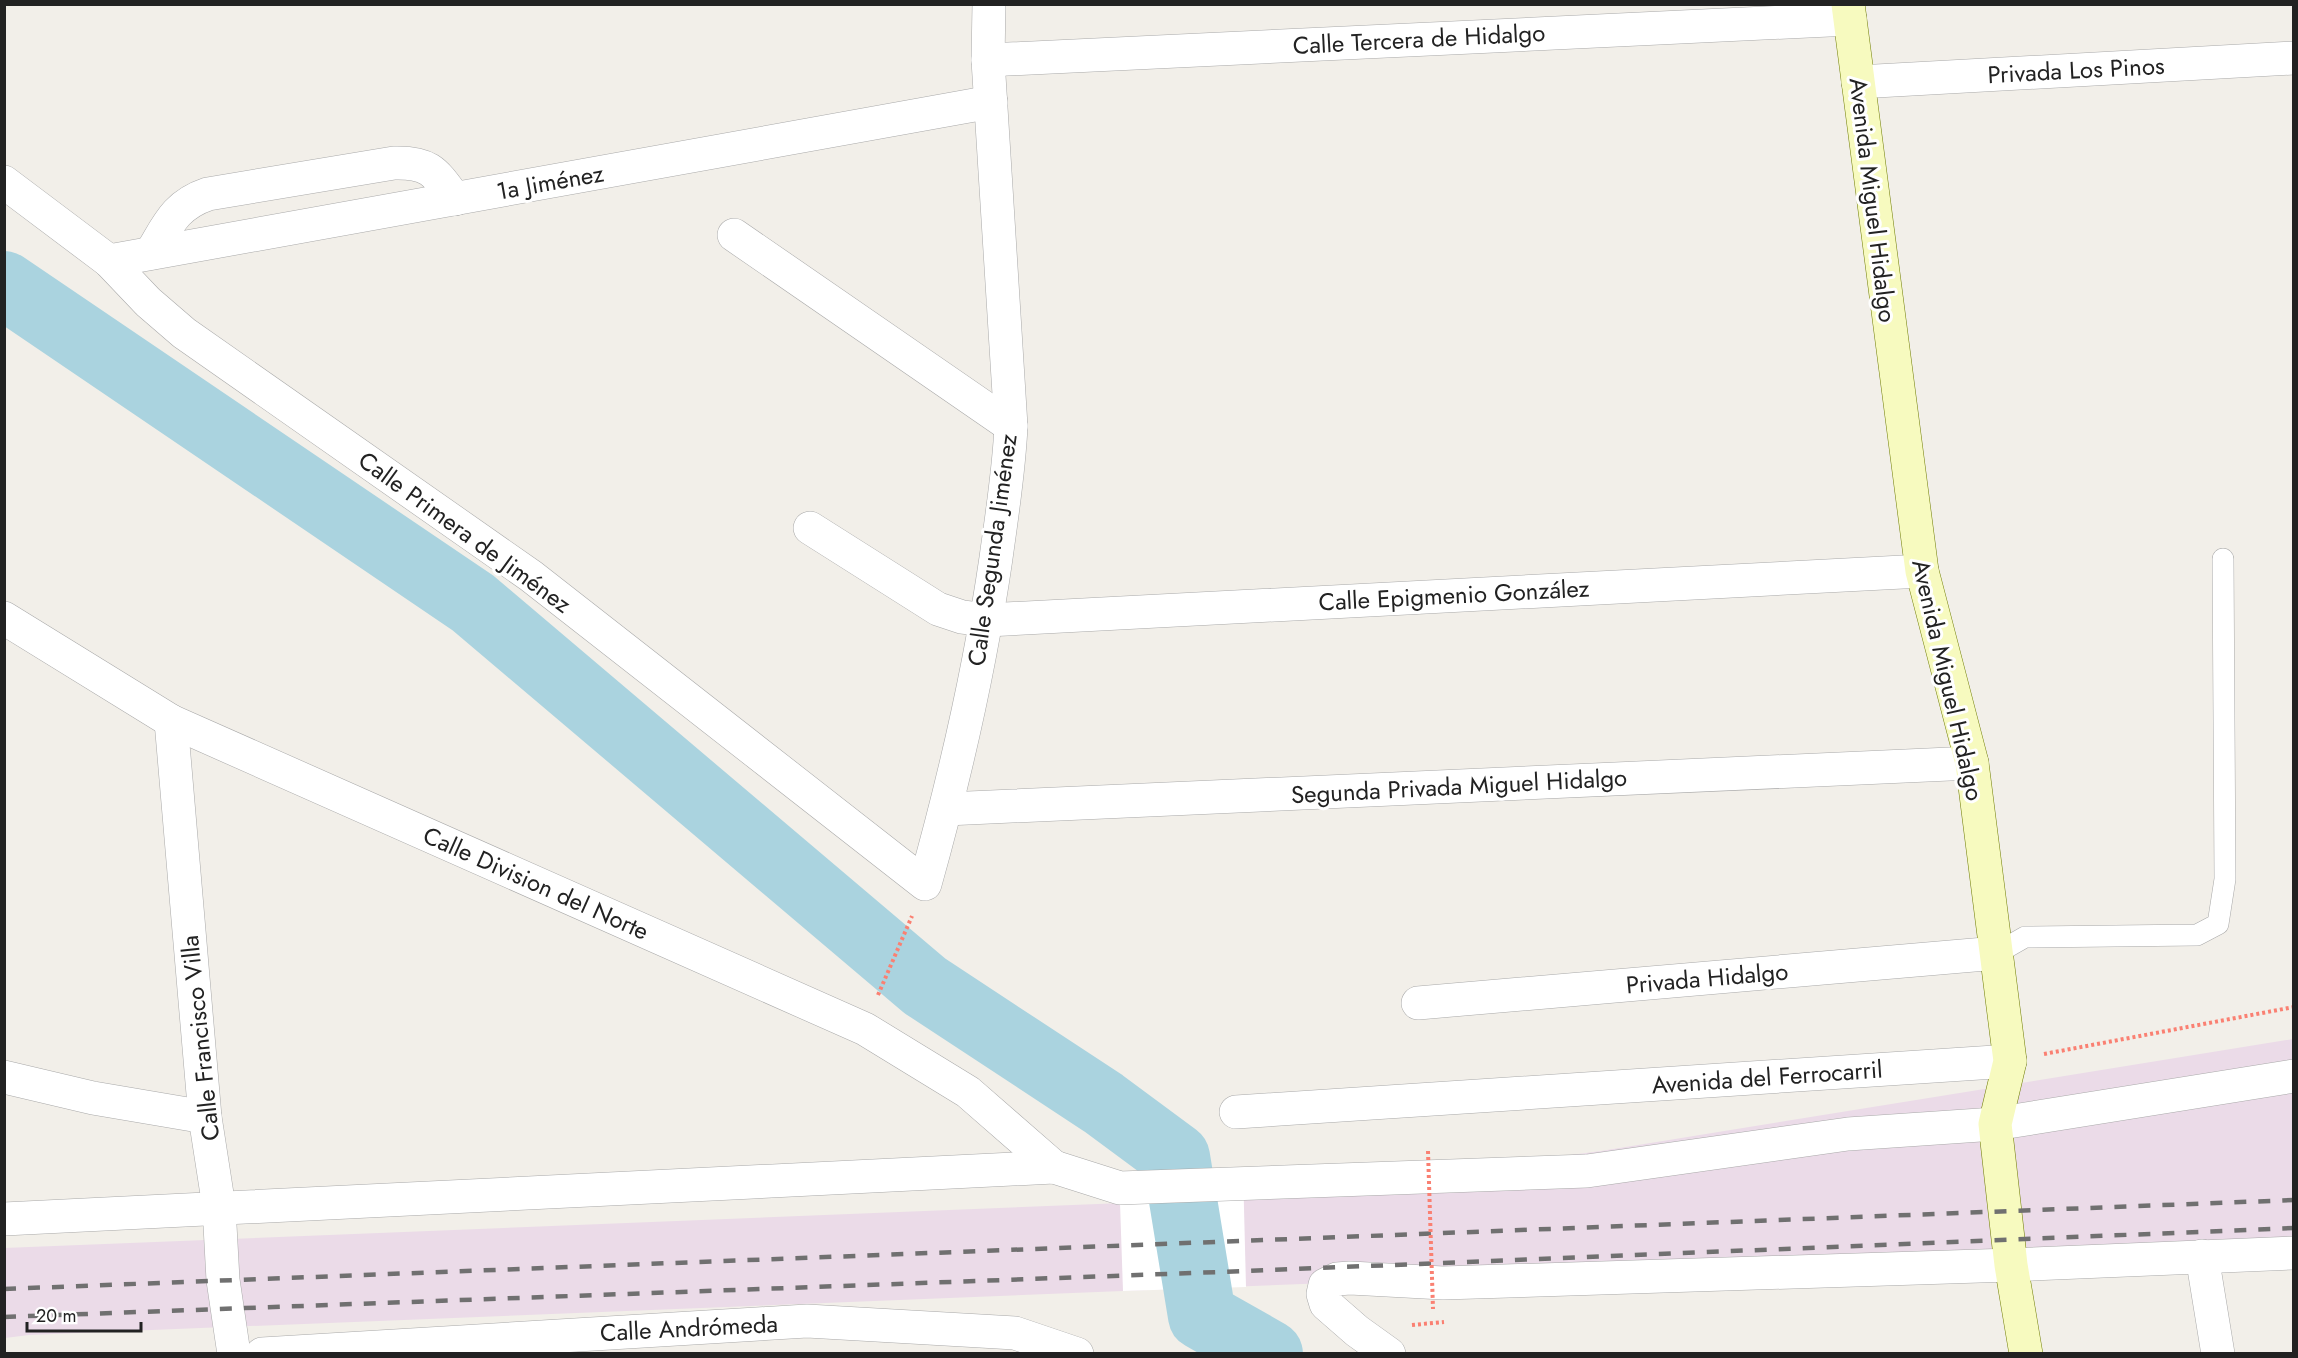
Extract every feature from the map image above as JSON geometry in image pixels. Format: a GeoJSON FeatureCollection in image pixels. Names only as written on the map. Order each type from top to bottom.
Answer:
{"type":"FeatureCollection","features":[{"type":"Feature","properties":{"kind":"street","name":"Calle Segunda Jiménez"},"geometry":{"type":"LineString","coordinates":[[921,895],[946,809],[987,620],[1009,469],[1011,426],[988,60],[989,4]]}},
{"type":"Feature","properties":{"kind":"street","name":"Calle Tercera de Hidalgo"},"geometry":{"type":"LineString","coordinates":[[988,60],[1849,12]]}},
{"type":"Feature","properties":{"kind":"street","name":"Avenida Miguel Hidalgo"},"geometry":{"type":"LineString","coordinates":[[1849,12],[1922,571],[1972,763],[2010,1061],[1995,1124],[2011,1264],[2026,1353]]}},
{"type":"Feature","properties":{"kind":"street","name":"Privada Los Pinos"},"geometry":{"type":"LineString","coordinates":[[1858,82],[2294,58]]}},
{"type":"Feature","properties":{"kind":"street","name":"1a Jiménez"},"geometry":{"type":"LineString","coordinates":[[109,261],[991,102]]}},
{"type":"Feature","properties":{"kind":"street"},"geometry":{"type":"LineString","coordinates":[[151,253],[175,214],[191,200],[208,194],[394,163],[412,163],[434,171],[455,199]]}},
{"type":"Feature","properties":{"kind":"street","name":"Calle Primera de Jiménez"},"geometry":{"type":"LineString","coordinates":[[4,182],[109,261],[148,302],[184,333],[531,576],[921,895]]}},
{"type":"Feature","properties":{"kind":"street"},"geometry":{"type":"LineString","coordinates":[[734,235],[1011,426]]}},
{"type":"Feature","properties":{"kind":"street","name":"Calle Epigmenio González"},"geometry":{"type":"LineString","coordinates":[[810,528],[938,609],[962,617],[987,620],[1922,571]]}},
{"type":"Feature","properties":{"kind":"street","name":"Calle Division del Norte"},"geometry":{"type":"LineString","coordinates":[[4,618],[171,722],[865,1029],[968,1092],[1054,1167]]}},
{"type":"Feature","properties":{"kind":"street","name":"Calle Francisco Villa"},"geometry":{"type":"LineString","coordinates":[[171,722],[206,1117],[219,1207],[223,1280],[234,1353]]}},
{"type":"Feature","properties":{"kind":"street","name":"Segunda Privada Miguel Hidalgo"},"geometry":{"type":"LineString","coordinates":[[946,809],[1972,763]]}},
{"type":"Feature","properties":{"kind":"street","name":"Privada Hidalgo"},"geometry":{"type":"LineString","coordinates":[[1418,1003],[1996,953]]}},
{"type":"Feature","properties":{"kind":"street","name":"Avenida del Ferrocarril"},"geometry":{"type":"LineString","coordinates":[[1236,1112],[2010,1061]]}},
{"type":"Feature","properties":{"kind":"street"},"geometry":{"type":"LineString","coordinates":[[4,1219],[1054,1167],[1120,1188],[1587,1171],[1848,1134],[1995,1124],[2294,1076]]}},
{"type":"Feature","properties":{"kind":"street"},"geometry":{"type":"LineString","coordinates":[[4,1077],[93,1098],[206,1117]]}},
{"type":"Feature","properties":{"kind":"street"},"geometry":{"type":"LineString","coordinates":[[1389,1353],[1357,1331],[1326,1304],[1323,1294],[1325,1285],[1336,1279],[1350,1278],[1443,1283],[2294,1253]]}},
{"type":"Feature","properties":{"kind":"street"},"geometry":{"type":"LineString","coordinates":[[2202,1256],[2218,1353]]}},
{"type":"Feature","properties":{"kind":"street","name":"Calle Andrómeda"},"geometry":{"type":"LineString","coordinates":[[262,1353],[807,1320],[1015,1333],[1077,1353]]}},
{"type":"Feature","properties":{"kind":"lane"},"geometry":{"type":"LineString","coordinates":[[1996,953],[2025,937],[2197,935],[2218,924],[2225,879],[2223,558]]}},
{"type":"Feature","properties":{"kind":"path"},"geometry":{"type":"LineString","coordinates":[[880,990],[921,895]]}},
{"type":"Feature","properties":{"kind":"path"},"geometry":{"type":"LineString","coordinates":[[2010,1061],[2294,1007]]}},
{"type":"Feature","properties":{"kind":"path"},"geometry":{"type":"LineString","coordinates":[[1428,1151],[1433,1309]]}},
{"type":"Feature","properties":{"kind":"shaded area"},"geometry":{"type":"Polygon","coordinates":[[[2293,1039],[2293,1246],[1123,1291],[29,1335],[5,1338],[4,1248],[1249,1198],[1601,1151],[2293,1039]]]}},
{"type":"Feature","properties":{"kind":"pier"},"geometry":{"type":"Polygon","coordinates":[[[1243,1169],[1246,1287],[1123,1291],[1119,1173],[1243,1169]]]}},
{"type":"Feature","properties":{"kind":"waterway"},"geometry":{"type":"LineString","coordinates":[[4,285],[473,603],[925,986],[1103,1103],[1176,1157],[1202,1316],[1269,1354]]}},
{"type":"Feature","properties":{"kind":"railway"},"geometry":{"type":"LineString","coordinates":[[4,1289],[2294,1200]]}},
{"type":"Feature","properties":{"kind":"railway"},"geometry":{"type":"LineString","coordinates":[[4,1317],[1246,1271],[2294,1228]]}}]}
